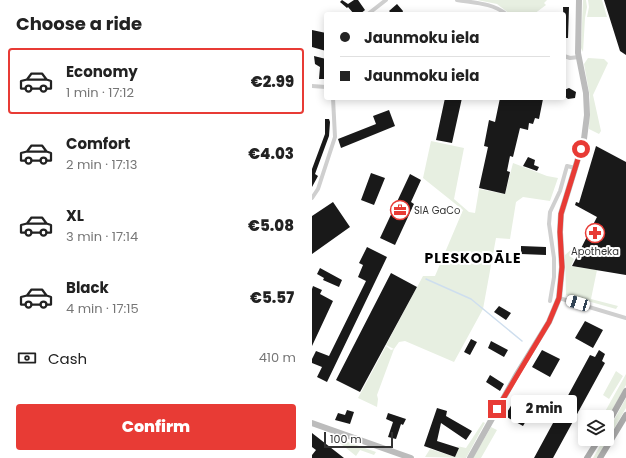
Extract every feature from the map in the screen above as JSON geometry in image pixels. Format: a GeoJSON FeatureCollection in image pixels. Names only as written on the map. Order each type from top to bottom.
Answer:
{"type":"FeatureCollection","features":[{"type":"Feature","properties":{"kind":"main road"},"geometry":{"type":"LineString","coordinates":[[614,412],[626,391]]}},
{"type":"Feature","properties":{"kind":"main road"},"geometry":{"type":"LineString","coordinates":[[600,458],[626,415]]}},
{"type":"Feature","properties":{"kind":"main road"},"geometry":{"type":"LineString","coordinates":[[587,458],[595,446]]}},
{"type":"Feature","properties":{"kind":"street"},"geometry":{"type":"LineString","coordinates":[[371,12],[386,0]]}},
{"type":"Feature","properties":{"kind":"street"},"geometry":{"type":"LineString","coordinates":[[457,0],[498,7],[504,12]]}},
{"type":"Feature","properties":{"kind":"street"},"geometry":{"type":"LineString","coordinates":[[470,458],[517,374],[549,322],[559,298],[562,282],[561,214],[584,139],[587,115],[586,93],[579,57],[580,2]]}},
{"type":"Feature","properties":{"kind":"street"},"geometry":{"type":"LineString","coordinates":[[566,57],[570,58],[579,57]]}},
{"type":"Feature","properties":{"kind":"street"},"geometry":{"type":"LineString","coordinates":[[312,86],[324,87]]}},
{"type":"Feature","properties":{"kind":"street"},"geometry":{"type":"LineString","coordinates":[[312,198],[318,189],[335,137],[333,100]]}},
{"type":"Feature","properties":{"kind":"street"},"geometry":{"type":"LineString","coordinates":[[550,300],[554,277],[554,258],[549,224],[550,212],[560,191],[568,166],[575,168]]}},
{"type":"Feature","properties":{"kind":"street"},"geometry":{"type":"LineString","coordinates":[[554,258],[561,258]]}},
{"type":"Feature","properties":{"kind":"street"},"geometry":{"type":"LineString","coordinates":[[559,298],[626,318]]}},
{"type":"Feature","properties":{"kind":"street"},"geometry":{"type":"LineString","coordinates":[[312,423],[411,458]]}},
{"type":"Feature","properties":{"kind":"shaded area"},"geometry":{"type":"Polygon","coordinates":[[[477,0],[547,0],[544,3],[546,5],[537,12],[507,12],[497,4],[477,0]]]}},
{"type":"Feature","properties":{"kind":"shaded area"},"geometry":{"type":"Polygon","coordinates":[[[583,0],[586,0],[587,7],[583,52],[581,48],[583,0]]]}},
{"type":"Feature","properties":{"kind":"shaded area"},"geometry":{"type":"Polygon","coordinates":[[[588,0],[602,0],[607,17],[587,17],[589,7],[588,0]]]}},
{"type":"Feature","properties":{"kind":"shaded area"},"geometry":{"type":"Polygon","coordinates":[[[588,58],[604,59],[608,63],[593,95],[601,131],[599,134],[589,129],[590,97],[584,64],[588,58]]]}},
{"type":"Feature","properties":{"kind":"shaded area"},"geometry":{"type":"Polygon","coordinates":[[[431,141],[464,148],[454,199],[469,212],[475,213],[479,189],[505,194],[513,163],[547,176],[558,178],[550,201],[523,197],[516,202],[510,239],[496,238],[483,309],[454,362],[405,341],[399,342],[394,349],[386,345],[423,276],[435,276],[463,210],[423,178],[431,141]]]}},
{"type":"Feature","properties":{"kind":"shaded area"},"geometry":{"type":"Polygon","coordinates":[[[574,247],[571,257],[574,259],[571,266],[597,270],[591,299],[618,306],[616,309],[566,295],[565,255],[574,247]]]}},
{"type":"Feature","properties":{"kind":"shaded area"},"geometry":{"type":"Polygon","coordinates":[[[386,346],[391,350],[394,349],[377,395],[377,407],[358,398],[386,346]]]}},
{"type":"Feature","properties":{"kind":"shaded area"},"geometry":{"type":"Polygon","coordinates":[[[616,371],[623,376],[609,399],[603,395],[616,371]]]}},
{"type":"Feature","properties":{"kind":"shaded area"},"geometry":{"type":"Polygon","coordinates":[[[626,374],[626,385],[612,410],[606,410],[626,374]]]}},
{"type":"Feature","properties":{"kind":"shaded area"},"geometry":{"type":"Polygon","coordinates":[[[626,398],[626,408],[614,429],[614,420],[626,398]]]}},
{"type":"Feature","properties":{"kind":"shaded area"},"geometry":{"type":"Polygon","coordinates":[[[483,422],[485,423],[466,458],[425,457],[430,449],[455,457],[459,447],[457,446],[466,448],[483,422]]]}},
{"type":"Feature","properties":{"kind":"shaded area"},"geometry":{"type":"Polygon","coordinates":[[[491,427],[497,430],[481,458],[473,458],[491,427]]]}},
{"type":"Feature","properties":{"kind":"shaded area"},"geometry":{"type":"Polygon","coordinates":[[[331,436],[376,452],[374,455],[360,450],[356,456],[331,436]]]}},
{"type":"Feature","properties":{"kind":"shaded area"},"geometry":{"type":"Polygon","coordinates":[[[600,446],[604,446],[597,458],[593,458],[600,446]]]}},
{"type":"Feature","properties":{"kind":"building"},"geometry":{"type":"Polygon","coordinates":[[[342,0],[348,4],[354,0],[358,0],[365,10],[362,12],[352,12],[340,2],[342,0]]]}},
{"type":"Feature","properties":{"kind":"building"},"geometry":{"type":"Polygon","coordinates":[[[604,0],[626,0],[626,55],[620,51],[604,0]]]}},
{"type":"Feature","properties":{"kind":"building"},"geometry":{"type":"Polygon","coordinates":[[[397,4],[403,11],[390,12],[389,11],[397,4]]]}},
{"type":"Feature","properties":{"kind":"building"},"geometry":{"type":"Polygon","coordinates":[[[563,7],[569,7],[568,38],[566,38],[566,12],[563,12],[563,7]]]}},
{"type":"Feature","properties":{"kind":"building"},"geometry":{"type":"Polygon","coordinates":[[[312,30],[324,33],[324,50],[312,47],[312,30]]]}},
{"type":"Feature","properties":{"kind":"building"},"geometry":{"type":"Polygon","coordinates":[[[314,56],[324,58],[324,79],[319,79],[320,67],[315,64],[314,56]]]}},
{"type":"Feature","properties":{"kind":"building"},"geometry":{"type":"Polygon","coordinates":[[[569,88],[576,92],[575,98],[568,99],[566,98],[566,89],[569,88]]]}},
{"type":"Feature","properties":{"kind":"building"},"geometry":{"type":"Polygon","coordinates":[[[445,100],[462,100],[452,143],[436,140],[445,100]]]}},
{"type":"Feature","properties":{"kind":"building"},"geometry":{"type":"Polygon","coordinates":[[[500,100],[543,100],[539,119],[535,118],[533,124],[529,123],[528,130],[520,128],[513,157],[510,156],[507,171],[510,172],[505,194],[479,188],[488,147],[484,146],[489,120],[495,122],[500,100]]]}},
{"type":"Feature","properties":{"kind":"building"},"geometry":{"type":"Polygon","coordinates":[[[389,110],[395,126],[341,148],[338,139],[376,124],[373,116],[389,110]]]}},
{"type":"Feature","properties":{"kind":"building"},"geometry":{"type":"Polygon","coordinates":[[[325,119],[329,119],[330,122],[329,136],[315,174],[318,176],[312,187],[312,169],[325,134],[325,119]]]}},
{"type":"Feature","properties":{"kind":"building"},"geometry":{"type":"Polygon","coordinates":[[[596,146],[626,162],[626,275],[572,266],[597,217],[575,205],[576,202],[579,203],[596,146]]]}},
{"type":"Feature","properties":{"kind":"building"},"geometry":{"type":"Polygon","coordinates":[[[528,157],[535,160],[534,165],[539,167],[537,171],[523,166],[528,157]]]}},
{"type":"Feature","properties":{"kind":"building"},"geometry":{"type":"Polygon","coordinates":[[[371,173],[385,178],[374,205],[361,200],[371,173]]]}},
{"type":"Feature","properties":{"kind":"building"},"geometry":{"type":"Polygon","coordinates":[[[410,174],[421,180],[411,202],[414,204],[395,245],[380,238],[410,174]]]}},
{"type":"Feature","properties":{"kind":"building"},"geometry":{"type":"Polygon","coordinates":[[[333,202],[350,227],[312,254],[312,216],[333,202]]]}},
{"type":"Feature","properties":{"kind":"building"},"geometry":{"type":"Polygon","coordinates":[[[521,246],[546,247],[546,255],[521,254],[521,246]]]}},
{"type":"Feature","properties":{"kind":"building"},"geometry":{"type":"Polygon","coordinates":[[[367,247],[387,257],[327,382],[317,377],[322,367],[312,363],[312,359],[316,351],[329,356],[366,281],[358,277],[363,265],[359,263],[367,247]]]}},
{"type":"Feature","properties":{"kind":"building"},"geometry":{"type":"Polygon","coordinates":[[[320,268],[342,280],[339,287],[323,280],[324,278],[317,274],[320,268]]]}},
{"type":"Feature","properties":{"kind":"building"},"geometry":{"type":"Polygon","coordinates":[[[391,273],[417,287],[360,392],[336,380],[391,273]]]}},
{"type":"Feature","properties":{"kind":"building"},"geometry":{"type":"Polygon","coordinates":[[[313,286],[322,290],[320,294],[333,301],[312,346],[312,289],[313,286]]]}},
{"type":"Feature","properties":{"kind":"building"},"geometry":{"type":"Polygon","coordinates":[[[499,306],[511,313],[506,320],[494,312],[499,306]]]}},
{"type":"Feature","properties":{"kind":"building"},"geometry":{"type":"Polygon","coordinates":[[[585,321],[603,330],[593,348],[575,338],[585,321]]]}},
{"type":"Feature","properties":{"kind":"building"},"geometry":{"type":"Polygon","coordinates":[[[471,339],[477,342],[470,355],[464,352],[471,339]]]}},
{"type":"Feature","properties":{"kind":"building"},"geometry":{"type":"Polygon","coordinates":[[[491,341],[508,350],[504,357],[488,348],[491,341]]]}},
{"type":"Feature","properties":{"kind":"building"},"geometry":{"type":"Polygon","coordinates":[[[542,350],[560,359],[550,377],[532,367],[542,350]]]}},
{"type":"Feature","properties":{"kind":"building"},"geometry":{"type":"Polygon","coordinates":[[[599,350],[605,354],[602,361],[605,363],[553,458],[534,458],[590,355],[595,357],[599,350]]]}},
{"type":"Feature","properties":{"kind":"building"},"geometry":{"type":"Polygon","coordinates":[[[490,375],[504,384],[500,391],[486,382],[490,375]]]}},
{"type":"Feature","properties":{"kind":"building"},"geometry":{"type":"Polygon","coordinates":[[[516,397],[534,407],[523,426],[505,416],[516,397]]]}},
{"type":"Feature","properties":{"kind":"building"},"geometry":{"type":"Polygon","coordinates":[[[437,408],[447,411],[446,416],[472,431],[466,440],[441,423],[437,441],[459,448],[455,457],[424,446],[437,408]]]}},
{"type":"Feature","properties":{"kind":"building"},"geometry":{"type":"Polygon","coordinates":[[[347,410],[354,412],[350,424],[335,420],[338,413],[345,415],[347,410]]]}},
{"type":"Feature","properties":{"kind":"building"},"geometry":{"type":"Polygon","coordinates":[[[388,413],[406,419],[403,425],[401,424],[396,439],[388,437],[393,422],[386,419],[388,413]]]}},
{"type":"Feature","properties":{"kind":"building"},"geometry":{"type":"Polygon","coordinates":[[[312,433],[344,458],[312,458],[312,455],[316,450],[312,447],[312,433]]]}},
{"type":"Feature","properties":{"kind":"waterway"},"geometry":{"type":"LineString","coordinates":[[426,279],[471,299],[522,341]]}},
{"type":"Feature","properties":{"kind":"place","name":"SIA GaCo"},"geometry":{"type":"Point","coordinates":[400,210]}},
{"type":"Feature","properties":{"kind":"place","name":"Apotheka"},"geometry":{"type":"Point","coordinates":[595,233]}},
{"type":"Feature","properties":{"kind":"district","name":"PLESKODĀLE"},"geometry":{"type":"Point","coordinates":[473,258]}},
{"type":"Feature","properties":{"kind":"route"},"geometry":{"type":"LineString","coordinates":[[497,409],[549,322],[559,298],[562,282],[560,232],[561,214],[581,149]]}}]}
